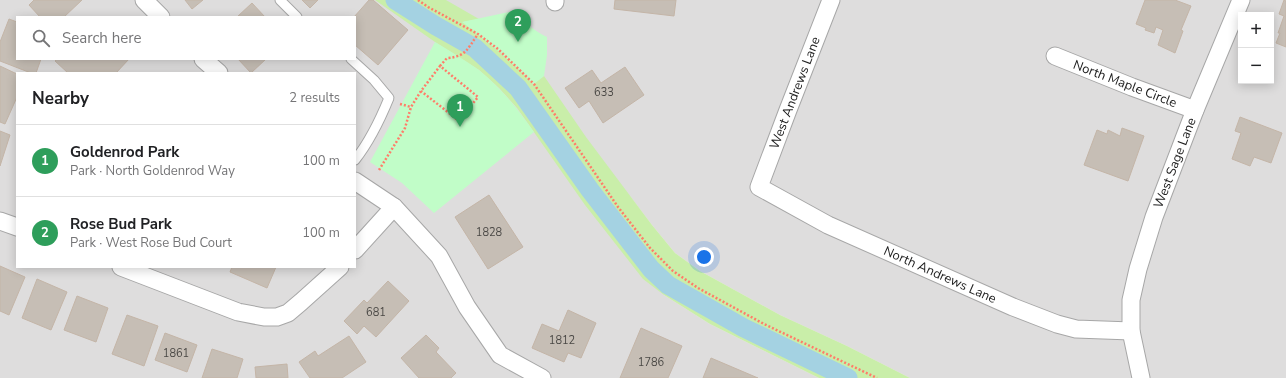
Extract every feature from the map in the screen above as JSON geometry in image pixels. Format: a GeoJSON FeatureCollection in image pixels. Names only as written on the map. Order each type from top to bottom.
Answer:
{"type":"FeatureCollection","features":[{"type":"Feature","properties":{"kind":"street"},"geometry":{"type":"LineString","coordinates":[[144,0],[160,16]]}},
{"type":"Feature","properties":{"kind":"street","name":"West Andrews Lane"},"geometry":{"type":"LineString","coordinates":[[759,187],[831,0]]}},
{"type":"Feature","properties":{"kind":"street","name":"West Sage Lane"},"geometry":{"type":"LineString","coordinates":[[1142,378],[1131,331],[1131,300],[1138,269],[1154,217],[1195,110],[1241,0]]}},
{"type":"Feature","properties":{"kind":"street","name":"North Maple Circle"},"geometry":{"type":"LineString","coordinates":[[1055,56],[1132,88],[1195,110]]}},
{"type":"Feature","properties":{"kind":"street"},"geometry":{"type":"LineString","coordinates":[[204,60],[218,72]]}},
{"type":"Feature","properties":{"kind":"street"},"geometry":{"type":"LineString","coordinates":[[356,182],[394,208],[439,256],[467,307],[500,356],[542,378]]}},
{"type":"Feature","properties":{"kind":"street","name":"North Andrews Lane"},"geometry":{"type":"LineString","coordinates":[[759,187],[828,225],[1013,307],[1076,330],[1131,331]]}},
{"type":"Feature","properties":{"kind":"street"},"geometry":{"type":"LineString","coordinates":[[356,249],[394,208]]}},
{"type":"Feature","properties":{"kind":"street"},"geometry":{"type":"LineString","coordinates":[[0,221],[16,227]]}},
{"type":"Feature","properties":{"kind":"street"},"geometry":{"type":"LineString","coordinates":[[124,268],[238,312],[277,317],[288,313],[339,268]]}},
{"type":"Feature","properties":{"kind":"lane"},"geometry":{"type":"LineString","coordinates":[[280,0],[296,16]]}},
{"type":"Feature","properties":{"kind":"lane"},"geometry":{"type":"LineString","coordinates":[[352,60],[374,80],[389,98],[380,121],[356,159]]}},
{"type":"Feature","properties":{"kind":"path"},"geometry":{"type":"LineString","coordinates":[[418,0],[478,34],[498,50],[534,84],[618,206],[650,248],[673,271],[698,288],[764,324],[877,378]]}},
{"type":"Feature","properties":{"kind":"path"},"geometry":{"type":"LineString","coordinates":[[379,170],[405,128],[411,107],[421,91],[447,58],[456,58],[462,55],[478,34]]}},
{"type":"Feature","properties":{"kind":"path"},"geometry":{"type":"LineString","coordinates":[[421,91],[459,121],[478,96],[440,66]]}},
{"type":"Feature","properties":{"kind":"shaded area"},"geometry":{"type":"Polygon","coordinates":[[[0,0],[1286,0],[1286,378],[910,378],[847,346],[780,315],[700,271],[675,253],[630,196],[664,295],[710,324],[819,378],[0,378],[0,0]]]}},
{"type":"Feature","properties":{"kind":"green space"},"geometry":{"type":"Polygon","coordinates":[[[375,0],[446,0],[479,19],[463,22],[491,44],[533,84],[544,76],[586,137],[652,225],[675,253],[700,271],[780,315],[847,346],[910,378],[819,378],[710,324],[664,295],[643,279],[585,205],[517,108],[499,88],[479,70],[435,42],[375,0]]]}},
{"type":"Feature","properties":{"kind":"green space"},"geometry":{"type":"Polygon","coordinates":[[[518,10],[530,26],[547,37],[547,55],[544,76],[534,84],[481,36],[462,22],[518,10]]]}},
{"type":"Feature","properties":{"kind":"green space"},"geometry":{"type":"Polygon","coordinates":[[[435,42],[479,70],[495,84],[522,115],[534,132],[434,213],[402,183],[370,162],[435,42]]]}},
{"type":"Feature","properties":{"kind":"building"},"geometry":{"type":"Polygon","coordinates":[[[34,0],[82,0],[65,16],[39,16],[29,5],[34,0]]]}},
{"type":"Feature","properties":{"kind":"building"},"geometry":{"type":"Polygon","coordinates":[[[185,0],[203,0],[192,9],[185,0]]]}},
{"type":"Feature","properties":{"kind":"building"},"geometry":{"type":"Polygon","coordinates":[[[302,0],[318,0],[310,8],[302,0]]]}},
{"type":"Feature","properties":{"kind":"building"},"geometry":{"type":"Polygon","coordinates":[[[369,0],[373,0],[408,30],[378,65],[356,46],[355,16],[369,0]]]}},
{"type":"Feature","properties":{"kind":"building"},"geometry":{"type":"Polygon","coordinates":[[[615,0],[676,0],[674,16],[614,9],[615,0]]]}},
{"type":"Feature","properties":{"kind":"building"},"geometry":{"type":"Polygon","coordinates":[[[1145,0],[1175,0],[1191,6],[1181,30],[1183,31],[1175,53],[1158,45],[1163,30],[1156,27],[1154,33],[1145,30],[1146,28],[1136,24],[1145,0]]]}},
{"type":"Feature","properties":{"kind":"building"},"geometry":{"type":"Polygon","coordinates":[[[1284,0],[1286,1],[1286,47],[1276,43],[1284,16],[1279,14],[1284,0]]]}},
{"type":"Feature","properties":{"kind":"building"},"geometry":{"type":"Polygon","coordinates":[[[252,3],[264,16],[238,16],[252,3]]]}},
{"type":"Feature","properties":{"kind":"building"},"geometry":{"type":"Polygon","coordinates":[[[9,19],[16,22],[16,60],[41,60],[36,72],[28,72],[0,61],[0,42],[9,19]]]}},
{"type":"Feature","properties":{"kind":"building"},"geometry":{"type":"Polygon","coordinates":[[[128,60],[117,72],[67,72],[55,61],[128,60]]]}},
{"type":"Feature","properties":{"kind":"building"},"geometry":{"type":"Polygon","coordinates":[[[239,60],[265,60],[252,72],[250,72],[239,60]]]}},
{"type":"Feature","properties":{"kind":"building"},"geometry":{"type":"Polygon","coordinates":[[[0,66],[16,74],[16,99],[5,124],[0,122],[0,66]]]}},
{"type":"Feature","properties":{"kind":"building"},"geometry":{"type":"Polygon","coordinates":[[[625,67],[644,95],[603,123],[589,101],[579,108],[565,88],[592,70],[601,83],[625,67]]]}},
{"type":"Feature","properties":{"kind":"building"},"geometry":{"type":"Polygon","coordinates":[[[1240,117],[1282,133],[1271,163],[1254,157],[1250,166],[1232,159],[1241,133],[1235,131],[1240,117]]]}},
{"type":"Feature","properties":{"kind":"building"},"geometry":{"type":"Polygon","coordinates":[[[1122,128],[1144,136],[1128,181],[1084,165],[1097,130],[1107,134],[1108,130],[1120,136],[1122,128]]]}},
{"type":"Feature","properties":{"kind":"building"},"geometry":{"type":"Polygon","coordinates":[[[0,131],[10,135],[0,166],[0,131]]]}},
{"type":"Feature","properties":{"kind":"building"},"geometry":{"type":"Polygon","coordinates":[[[489,195],[523,247],[488,269],[455,217],[489,195]]]}},
{"type":"Feature","properties":{"kind":"building"},"geometry":{"type":"Polygon","coordinates":[[[0,266],[25,277],[9,315],[0,311],[0,266]]]}},
{"type":"Feature","properties":{"kind":"building"},"geometry":{"type":"Polygon","coordinates":[[[232,268],[276,268],[267,288],[230,272],[232,268]]]}},
{"type":"Feature","properties":{"kind":"building"},"geometry":{"type":"Polygon","coordinates":[[[37,279],[67,292],[51,330],[22,318],[37,279]]]}},
{"type":"Feature","properties":{"kind":"building"},"geometry":{"type":"Polygon","coordinates":[[[388,281],[409,301],[376,337],[364,326],[357,334],[344,321],[364,300],[367,303],[388,281]]]}},
{"type":"Feature","properties":{"kind":"building"},"geometry":{"type":"Polygon","coordinates":[[[77,296],[108,308],[96,342],[64,330],[77,296]]]}},
{"type":"Feature","properties":{"kind":"building"},"geometry":{"type":"Polygon","coordinates":[[[568,310],[596,323],[581,358],[568,353],[564,362],[532,348],[542,324],[559,331],[568,310]]]}},
{"type":"Feature","properties":{"kind":"building"},"geometry":{"type":"Polygon","coordinates":[[[127,315],[158,326],[144,366],[112,354],[127,315]]]}},
{"type":"Feature","properties":{"kind":"building"},"geometry":{"type":"Polygon","coordinates":[[[641,328],[682,346],[668,378],[620,378],[641,328]]]}},
{"type":"Feature","properties":{"kind":"building"},"geometry":{"type":"Polygon","coordinates":[[[165,333],[197,345],[187,372],[155,360],[165,333]]]}},
{"type":"Feature","properties":{"kind":"building"},"geometry":{"type":"Polygon","coordinates":[[[426,335],[439,348],[436,352],[456,373],[451,378],[419,378],[401,358],[426,335]]]}},
{"type":"Feature","properties":{"kind":"building"},"geometry":{"type":"Polygon","coordinates":[[[349,336],[366,362],[342,378],[310,378],[299,362],[315,351],[318,356],[349,336]]]}},
{"type":"Feature","properties":{"kind":"building"},"geometry":{"type":"Polygon","coordinates":[[[212,349],[243,359],[237,378],[202,378],[212,349]]]}},
{"type":"Feature","properties":{"kind":"building"},"geometry":{"type":"Polygon","coordinates":[[[711,358],[758,378],[703,378],[711,358]]]}},
{"type":"Feature","properties":{"kind":"building"},"geometry":{"type":"Polygon","coordinates":[[[287,364],[288,378],[256,378],[255,367],[287,364]]]}},
{"type":"Feature","properties":{"kind":"waterway"},"geometry":{"type":"LineString","coordinates":[[395,0],[436,26],[475,48],[518,88],[590,190],[651,269],[668,285],[744,328],[848,378]]}},
{"type":"Feature","properties":{"kind":"place","name":"Rose Bud Park"},"geometry":{"type":"Point","coordinates":[518,42]}},
{"type":"Feature","properties":{"kind":"place","name":"Goldenrod Park"},"geometry":{"type":"Point","coordinates":[460,127]}}]}
